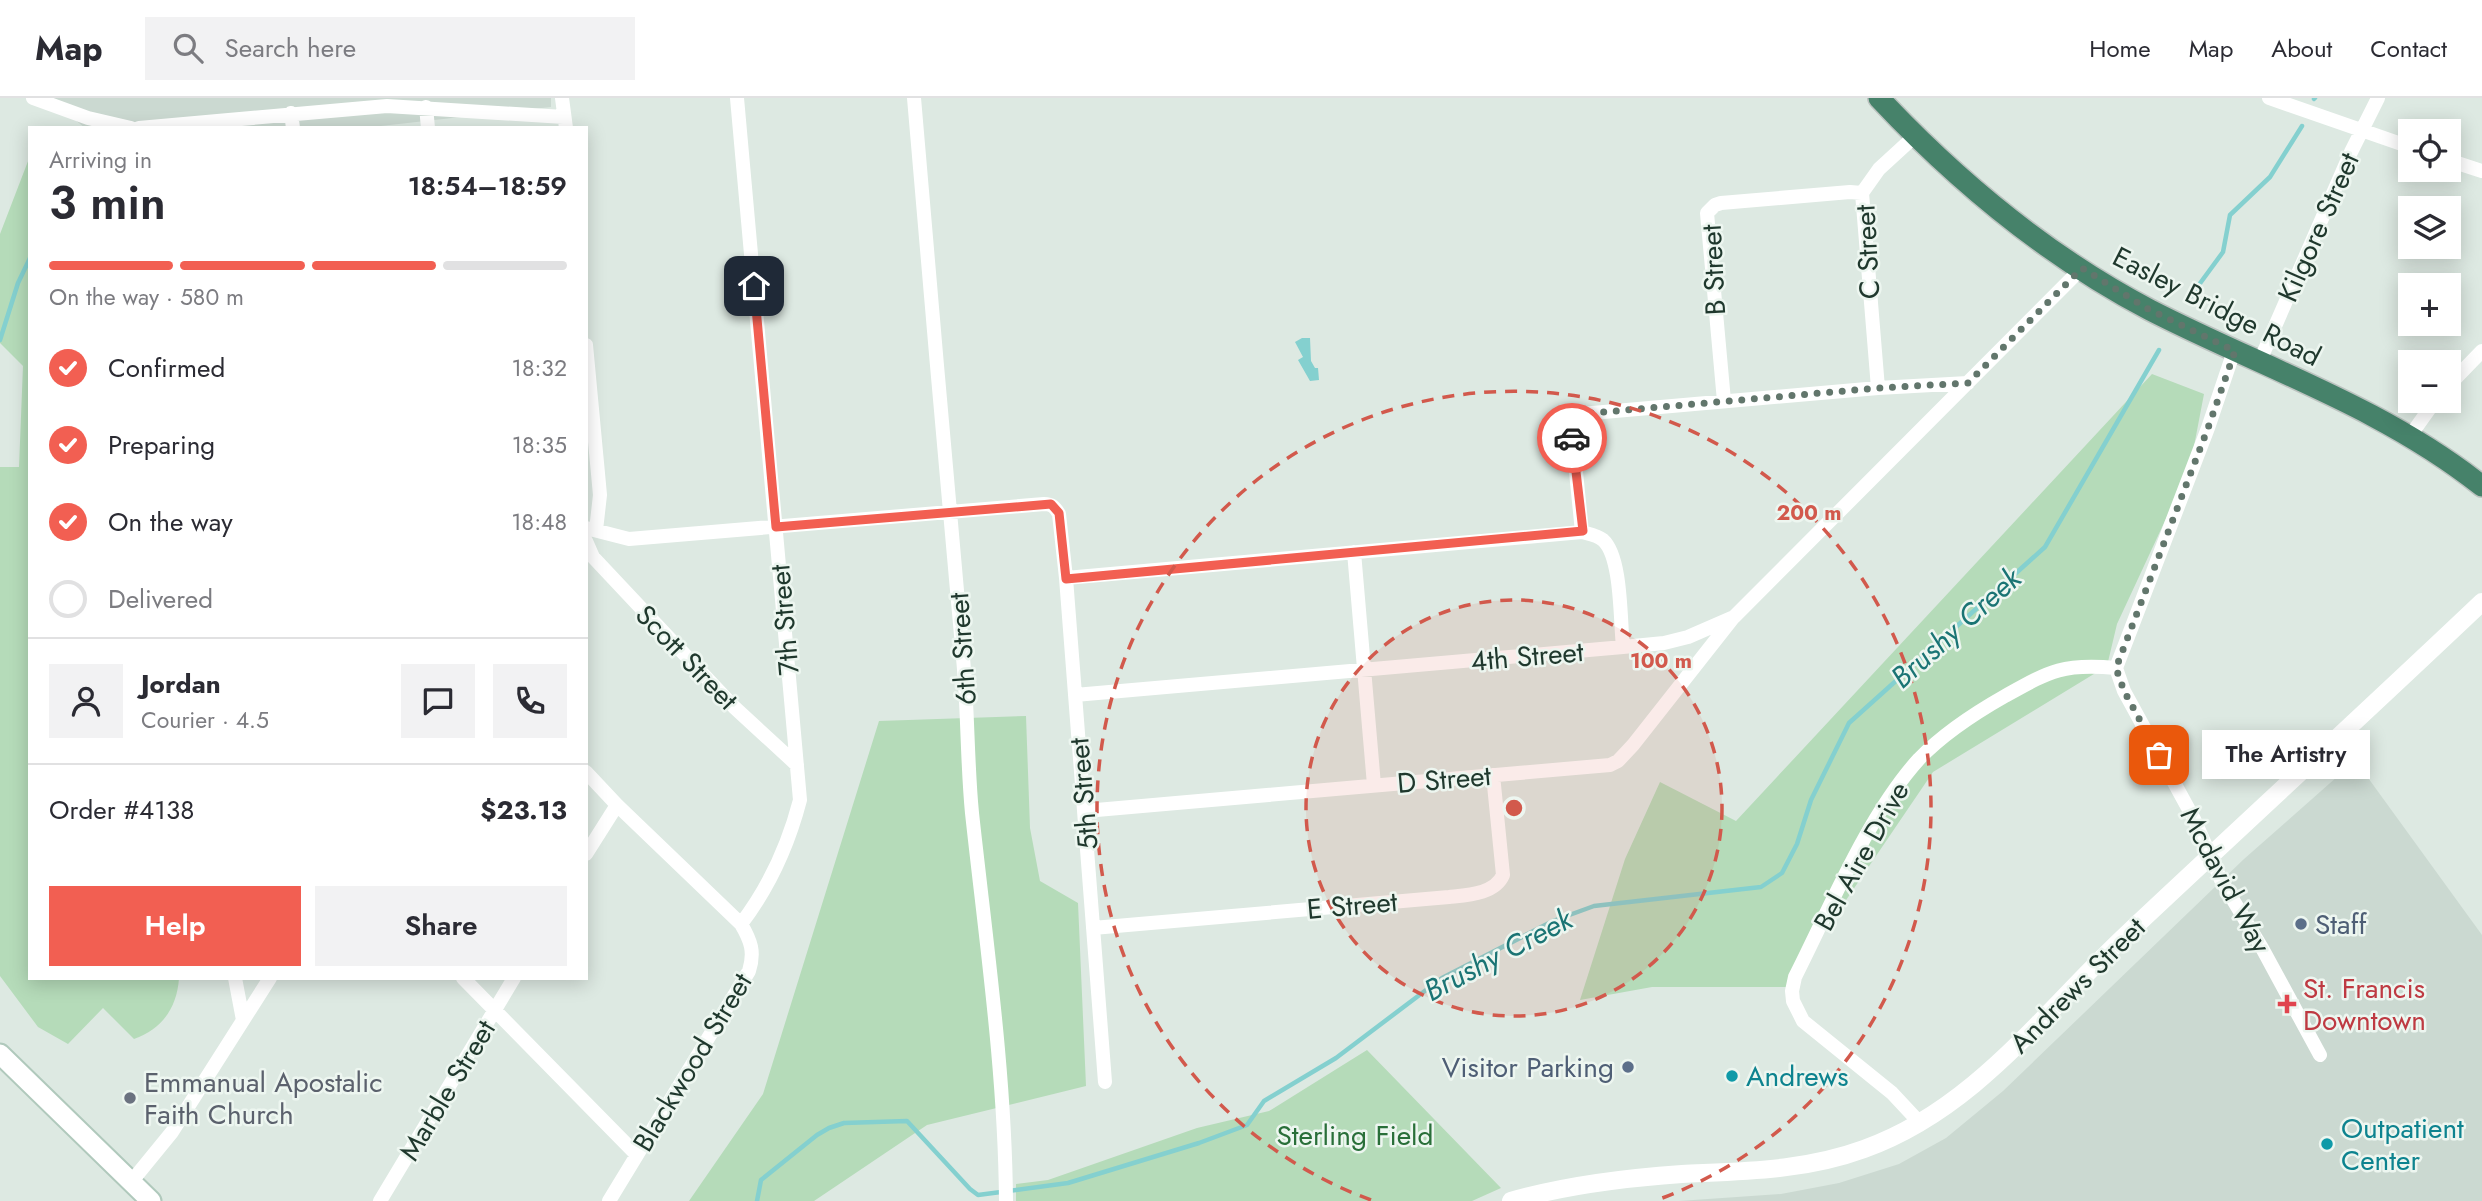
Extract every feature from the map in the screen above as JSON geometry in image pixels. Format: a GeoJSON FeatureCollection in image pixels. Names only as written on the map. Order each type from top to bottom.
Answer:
{"type":"FeatureCollection","features":[{"type":"Feature","properties":{"kind":"highway","name":"Easley Bridge Road"},"geometry":{"type":"LineString","coordinates":[[1879,98],[1915,136],[2005,213],[2082,268],[2148,309],[2259,363],[2353,404],[2410,436],[2482,486]]}},
{"type":"Feature","properties":{"kind":"main road"},"geometry":{"type":"LineString","coordinates":[[0,1054],[151,1201]]}},
{"type":"Feature","properties":{"kind":"street"},"geometry":{"type":"LineString","coordinates":[[33,98],[89,118],[123,126]]}},
{"type":"Feature","properties":{"kind":"street"},"geometry":{"type":"LineString","coordinates":[[159,126],[292,120],[387,106],[426,107],[565,122],[562,98]]}},
{"type":"Feature","properties":{"kind":"street","name":"7th Street"},"geometry":{"type":"LineString","coordinates":[[737,98],[797,765]]}},
{"type":"Feature","properties":{"kind":"street","name":"6th Street"},"geometry":{"type":"LineString","coordinates":[[914,98],[966,685],[972,812],[983,890],[997,1048],[1006,1201]]}},
{"type":"Feature","properties":{"kind":"street"},"geometry":{"type":"LineString","coordinates":[[2269,98],[2398,143]]}},
{"type":"Feature","properties":{"kind":"street","name":"Kilgore Street"},"geometry":{"type":"LineString","coordinates":[[2259,363],[2264,346],[2378,98]]}},
{"type":"Feature","properties":{"kind":"street"},"geometry":{"type":"LineString","coordinates":[[426,107],[428,126]]}},
{"type":"Feature","properties":{"kind":"street","name":"C Street"},"geometry":{"type":"LineString","coordinates":[[1878,388],[1862,193],[1879,169],[1915,136]]}},
{"type":"Feature","properties":{"kind":"street"},"geometry":{"type":"LineString","coordinates":[[2461,164],[2482,171]]}},
{"type":"Feature","properties":{"kind":"street","name":"B Street"},"geometry":{"type":"LineString","coordinates":[[1724,401],[1707,214],[1715,205],[1735,201],[1862,193]]}},
{"type":"Feature","properties":{"kind":"street","name":"4th Street"},"geometry":{"type":"LineString","coordinates":[[1075,695],[1623,647],[1688,638],[1734,617],[2082,268]]}},
{"type":"Feature","properties":{"kind":"street"},"geometry":{"type":"LineString","coordinates":[[2116,668],[2235,351]]}},
{"type":"Feature","properties":{"kind":"street"},"geometry":{"type":"LineString","coordinates":[[2461,373],[2482,351]]}},
{"type":"Feature","properties":{"kind":"street"},"geometry":{"type":"LineString","coordinates":[[588,366],[600,495],[589,533],[629,539],[950,512]]}},
{"type":"Feature","properties":{"kind":"street"},"geometry":{"type":"LineString","coordinates":[[1583,531],[1577,500],[1572,432],[1572,423],[1581,414],[1878,388],[1968,383]]}},
{"type":"Feature","properties":{"kind":"street"},"geometry":{"type":"LineString","coordinates":[[2410,436],[2426,413]]}},
{"type":"Feature","properties":{"kind":"street","name":"5th Street"},"geometry":{"type":"LineString","coordinates":[[950,512],[1051,504],[1059,513],[1105,1082]]}},
{"type":"Feature","properties":{"kind":"street"},"geometry":{"type":"LineString","coordinates":[[1066,579],[1583,531],[1600,537],[1614,559],[1623,647]]}},
{"type":"Feature","properties":{"kind":"street","name":"Scott Street"},"geometry":{"type":"LineString","coordinates":[[589,533],[593,557],[734,707],[797,765]]}},
{"type":"Feature","properties":{"kind":"street"},"geometry":{"type":"LineString","coordinates":[[1354,552],[1374,785]]}},
{"type":"Feature","properties":{"kind":"street","name":"Andrews Street"},"geometry":{"type":"LineString","coordinates":[[1511,1201],[1584,1193],[1681,1174],[1762,1171],[1802,1166],[1865,1149],[1920,1123],[1973,1086],[2028,1034],[2126,933],[2211,857],[2482,602]]}},
{"type":"Feature","properties":{"kind":"street","name":"D Street"},"geometry":{"type":"LineString","coordinates":[[1085,811],[1610,765],[1618,761],[1734,617]]}},
{"type":"Feature","properties":{"kind":"street","name":"Bel Aire Drive"},"geometry":{"type":"LineString","coordinates":[[1920,1123],[1892,1093],[1803,1021],[1793,1001],[1795,977],[1876,818],[1920,758],[1985,707],[2037,678],[2072,666],[2116,668]]}},
{"type":"Feature","properties":{"kind":"street","name":"Mcdavid Way"},"geometry":{"type":"LineString","coordinates":[[2116,668],[2124,691],[2194,819],[2221,880],[2262,948],[2320,1055]]}},
{"type":"Feature","properties":{"kind":"street"},"geometry":{"type":"LineString","coordinates":[[588,774],[617,806],[741,924],[771,878],[792,830],[800,800],[797,765]]}},
{"type":"Feature","properties":{"kind":"street","name":"E Street"},"geometry":{"type":"LineString","coordinates":[[1093,928],[1449,897],[1482,891],[1495,886],[1503,875],[1493,775]]}},
{"type":"Feature","properties":{"kind":"street"},"geometry":{"type":"LineString","coordinates":[[588,851],[617,806]]}},
{"type":"Feature","properties":{"kind":"street","name":"Blackwood Street"},"geometry":{"type":"LineString","coordinates":[[609,1201],[749,971],[752,946],[741,924]]}},
{"type":"Feature","properties":{"kind":"street"},"geometry":{"type":"LineString","coordinates":[[235,980],[243,1020]]}},
{"type":"Feature","properties":{"kind":"street"},"geometry":{"type":"LineString","coordinates":[[132,1181],[172,1132],[269,980]]}},
{"type":"Feature","properties":{"kind":"street"},"geometry":{"type":"LineString","coordinates":[[465,980],[636,1154]]}},
{"type":"Feature","properties":{"kind":"street","name":"Marble Street"},"geometry":{"type":"LineString","coordinates":[[380,1201],[513,980]]}},
{"type":"Feature","properties":{"kind":"shaded area"},"geometry":{"type":"Polygon","coordinates":[[[49,98],[551,98],[551,107],[381,126],[83,126],[49,98]]]}},
{"type":"Feature","properties":{"kind":"shaded area","name":"St. Francis Downtown"},"geometry":{"type":"Polygon","coordinates":[[[2358,764],[2482,935],[2482,1201],[1679,1201],[1781,1194],[1839,1183],[1899,1164],[1946,1138],[2003,1091],[2244,859],[2338,776],[2358,764]]]}},
{"type":"Feature","properties":{"kind":"green space"},"geometry":{"type":"Polygon","coordinates":[[[28,161],[28,980],[179,980],[175,999],[166,1016],[153,1029],[134,1039],[103,1008],[68,1044],[38,1027],[0,976],[0,467],[19,467],[23,366],[0,343],[0,234],[28,161]]]}},
{"type":"Feature","properties":{"kind":"green space"},"geometry":{"type":"Polygon","coordinates":[[[2152,374],[2204,394],[2190,467],[2117,624],[2107,666],[1933,772],[1787,987],[1652,987],[1580,1000],[1625,859],[1660,782],[1736,821],[2152,374]]]}},
{"type":"Feature","properties":{"kind":"green space"},"geometry":{"type":"Polygon","coordinates":[[[1026,716],[1030,828],[1040,881],[1078,903],[1086,1086],[927,1125],[814,1201],[689,1201],[763,1094],[879,721],[1026,716]]]}},
{"type":"Feature","properties":{"kind":"green space","name":"Sterling Field"},"geometry":{"type":"Polygon","coordinates":[[[1367,1050],[1501,1188],[1472,1201],[1016,1201],[1016,1184],[1048,1180],[1197,1128],[1269,1111],[1367,1050]]]}},
{"type":"Feature","properties":{"kind":"water"},"geometry":{"type":"Polygon","coordinates":[[[1310,338],[1311,361],[1315,368],[1318,368],[1319,380],[1310,381],[1298,360],[1303,357],[1295,342],[1310,338]]]}},
{"type":"Feature","properties":{"kind":"waterway","name":"Brushy Creek"},"geometry":{"type":"LineString","coordinates":[[2190,297],[2223,252],[2230,215],[2270,177],[2302,126]]}},
{"type":"Feature","properties":{"kind":"waterway"},"geometry":{"type":"LineString","coordinates":[[0,340],[18,283],[28,262]]}},
{"type":"Feature","properties":{"kind":"waterway","name":"Brushy Creek"},"geometry":{"type":"LineString","coordinates":[[757,1201],[761,1180],[817,1135],[844,1123],[907,1121],[978,1195],[1068,1183],[1199,1143],[1247,1125],[1264,1101],[1336,1058],[1442,978],[1553,921],[1594,906],[1761,887],[1782,873],[1797,844],[1811,800],[1849,723],[2045,547],[2159,350]]}},
{"type":"Feature","properties":{"kind":"way so far"},"geometry":{"type":"LineString","coordinates":[[1572,438],[1572,423],[1581,414],[1913,385],[1968,383],[2082,268],[2148,309],[2235,351],[2116,668],[2124,691],[2159,755]]}},
{"type":"Feature","properties":{"kind":"place","name":"The Artistry"},"geometry":{"type":"Point","coordinates":[2159,755]}},
{"type":"Feature","properties":{"kind":"place","name":"Staff"},"geometry":{"type":"Point","coordinates":[2301,924]}},
{"type":"Feature","properties":{"kind":"place","name":"St. Francis Downtown"},"geometry":{"type":"Point","coordinates":[2287,1004]}},
{"type":"Feature","properties":{"kind":"place","name":"Visitor Parking"},"geometry":{"type":"Point","coordinates":[1628,1067]}},
{"type":"Feature","properties":{"kind":"place","name":"Andrews"},"geometry":{"type":"Point","coordinates":[1732,1076]}},
{"type":"Feature","properties":{"kind":"place","name":"Emmanual Apostalic Faith Church"},"geometry":{"type":"Point","coordinates":[130,1098]}},
{"type":"Feature","properties":{"kind":"place","name":"Outpatient Center"},"geometry":{"type":"Point","coordinates":[2327,1144]}},
{"type":"Feature","properties":{"kind":"route"},"geometry":{"type":"LineString","coordinates":[[754,286],[776,527],[1051,504],[1059,513],[1066,579],[1583,531],[1577,500],[1572,438]]}}]}
